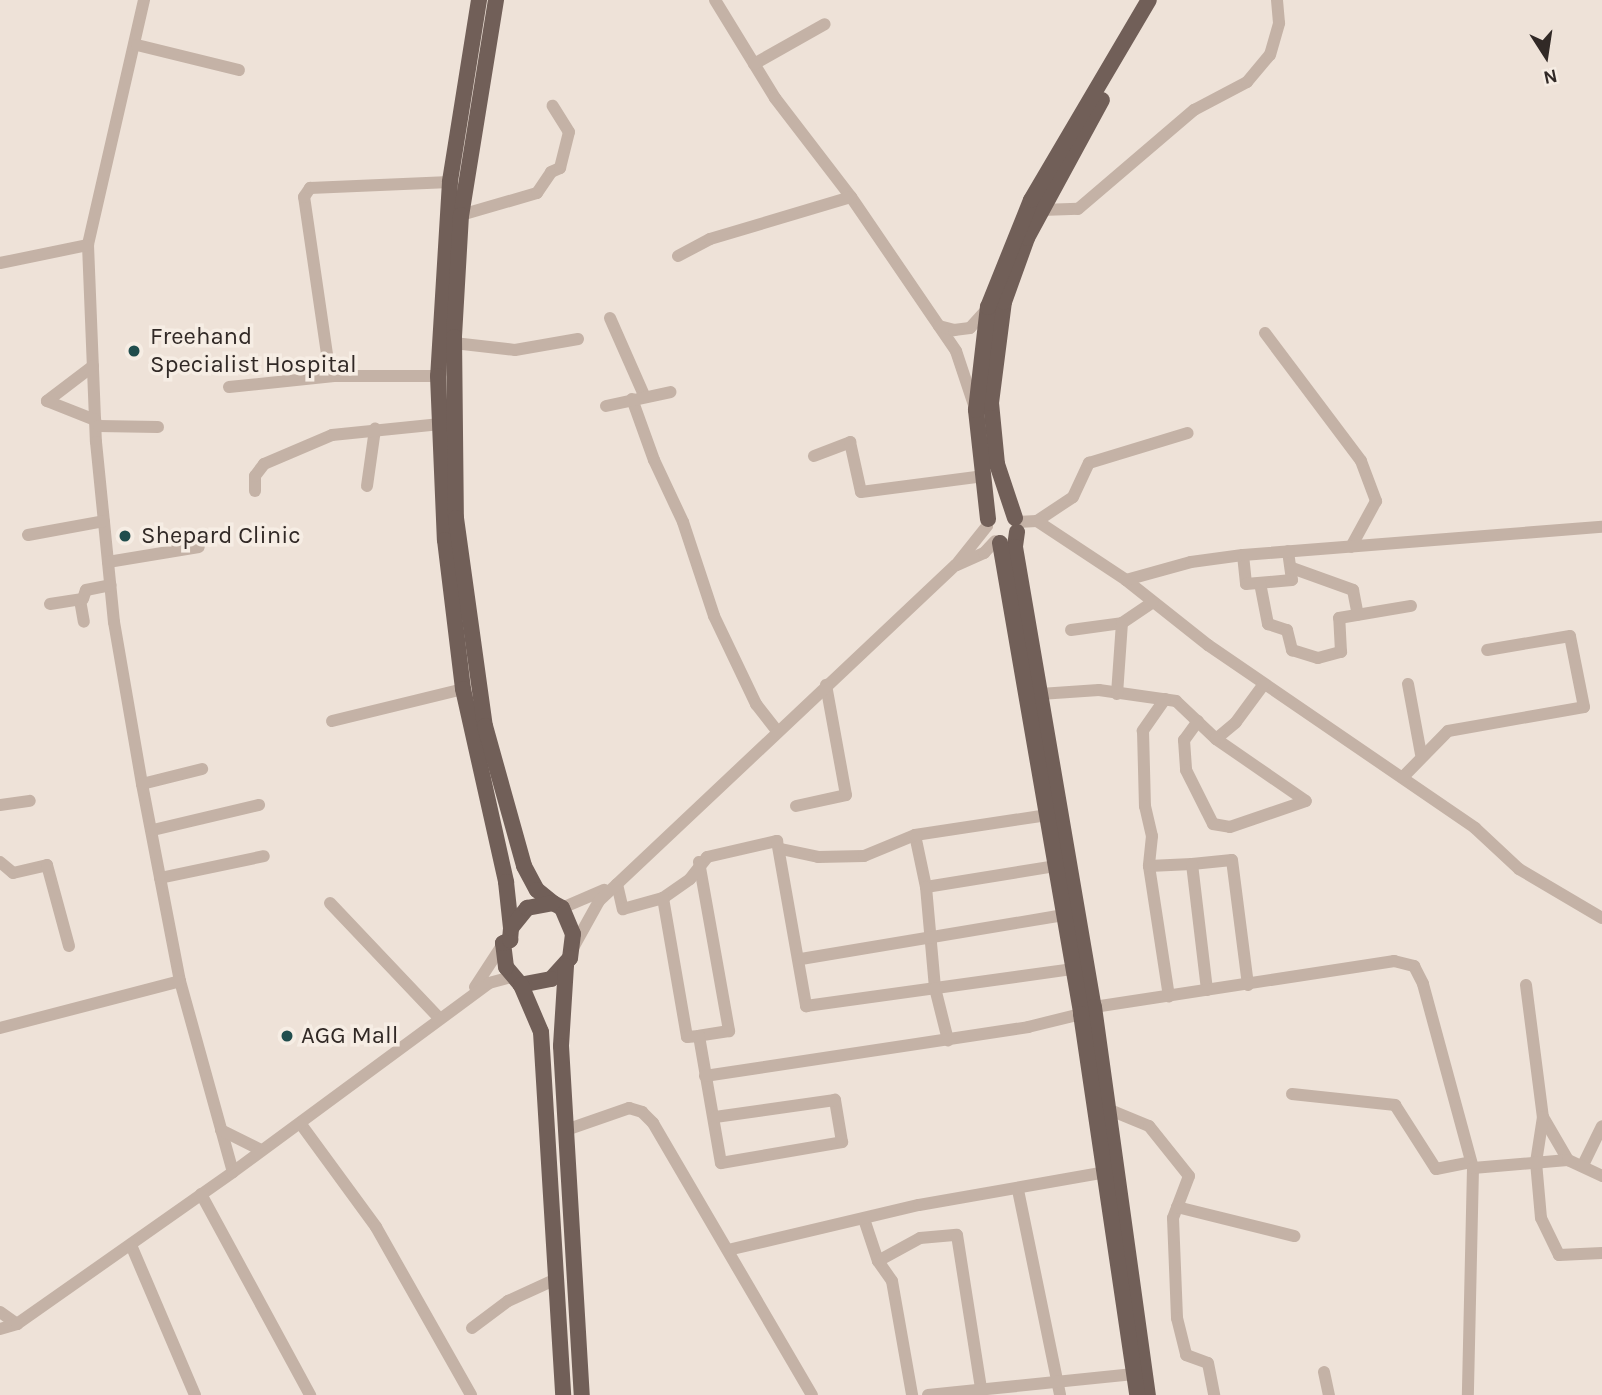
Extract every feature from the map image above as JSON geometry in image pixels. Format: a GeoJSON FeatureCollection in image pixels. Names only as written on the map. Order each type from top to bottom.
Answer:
{"type":"FeatureCollection","features":[{"type":"Feature","properties":{"kind":"main road"},"geometry":{"type":"LineString","coordinates":[[479,0],[450,182],[438,376],[445,540],[463,689],[506,882],[511,928],[510,940],[503,943],[516,981],[541,1032],[556,1279],[559,1394]]}},
{"type":"Feature","properties":{"kind":"main road"},"geometry":{"type":"LineString","coordinates":[[496,0],[461,215],[454,343],[456,518],[473,662],[514,837],[537,890],[557,906],[574,946],[566,966],[560,1011],[582,1395]]}},
{"type":"Feature","properties":{"kind":"main road"},"geometry":{"type":"LineString","coordinates":[[1148,1395],[1110,1110],[1088,1010],[1073,969],[998,542],[988,523],[976,410],[988,307],[1031,200],[1149,0]]}},
{"type":"Feature","properties":{"kind":"main road"},"geometry":{"type":"LineString","coordinates":[[1137,1395],[1105,1172],[1088,1010],[1016,524],[997,464],[991,403],[1004,302],[1041,210],[1160,0]]}},
{"type":"Feature","properties":{"kind":"main road"},"geometry":{"type":"LineString","coordinates":[[988,523],[1001,511],[1016,524]]}},
{"type":"Feature","properties":{"kind":"main road"},"geometry":{"type":"LineString","coordinates":[[998,542],[1016,524]]}},
{"type":"Feature","properties":{"kind":"main road"},"geometry":{"type":"LineString","coordinates":[[511,928],[527,908],[557,906]]}},
{"type":"Feature","properties":{"kind":"main road"},"geometry":{"type":"LineString","coordinates":[[516,981],[546,982],[566,966]]}},
{"type":"Feature","properties":{"kind":"street"},"geometry":{"type":"LineString","coordinates":[[144,0],[137,45],[106,155],[88,245],[104,521],[111,585],[142,784],[180,981],[233,1172]]}},
{"type":"Feature","properties":{"kind":"street"},"geometry":{"type":"LineString","coordinates":[[715,0],[754,64],[851,197],[960,358],[976,410]]}},
{"type":"Feature","properties":{"kind":"street"},"geometry":{"type":"LineString","coordinates":[[1041,210],[1078,209],[1194,110],[1247,82],[1270,55],[1279,23],[1277,0]]}},
{"type":"Feature","properties":{"kind":"street"},"geometry":{"type":"LineString","coordinates":[[754,64],[825,24]]}},
{"type":"Feature","properties":{"kind":"street"},"geometry":{"type":"LineString","coordinates":[[137,45],[239,70]]}},
{"type":"Feature","properties":{"kind":"street"},"geometry":{"type":"LineString","coordinates":[[461,215],[537,193],[551,172],[560,168],[569,132],[553,107]]}},
{"type":"Feature","properties":{"kind":"street"},"geometry":{"type":"LineString","coordinates":[[336,376],[328,361],[304,197],[310,188],[450,182]]}},
{"type":"Feature","properties":{"kind":"street"},"geometry":{"type":"LineString","coordinates":[[678,256],[710,239],[851,197]]}},
{"type":"Feature","properties":{"kind":"street"},"geometry":{"type":"LineString","coordinates":[[0,263],[88,245]]}},
{"type":"Feature","properties":{"kind":"street"},"geometry":{"type":"LineString","coordinates":[[939,326],[954,330],[970,328],[988,307]]}},
{"type":"Feature","properties":{"kind":"street"},"geometry":{"type":"LineString","coordinates":[[610,318],[638,397],[653,460],[683,522],[714,616],[756,704],[776,730]]}},
{"type":"Feature","properties":{"kind":"street"},"geometry":{"type":"LineString","coordinates":[[1265,333],[1360,461],[1377,501],[1351,547]]}},
{"type":"Feature","properties":{"kind":"street"},"geometry":{"type":"LineString","coordinates":[[454,343],[515,350],[578,339]]}},
{"type":"Feature","properties":{"kind":"street"},"geometry":{"type":"LineString","coordinates":[[93,366],[47,401],[97,423],[158,427]]}},
{"type":"Feature","properties":{"kind":"street"},"geometry":{"type":"LineString","coordinates":[[229,387],[336,376],[438,376]]}},
{"type":"Feature","properties":{"kind":"street"},"geometry":{"type":"LineString","coordinates":[[606,406],[671,392]]}},
{"type":"Feature","properties":{"kind":"street"},"geometry":{"type":"LineString","coordinates":[[256,491],[255,476],[264,464],[284,452],[332,435],[440,424]]}},
{"type":"Feature","properties":{"kind":"street"},"geometry":{"type":"LineString","coordinates":[[368,486],[375,429]]}},
{"type":"Feature","properties":{"kind":"street"},"geometry":{"type":"LineString","coordinates":[[1016,524],[1037,521],[1073,496],[1089,463],[1188,433]]}},
{"type":"Feature","properties":{"kind":"street"},"geometry":{"type":"LineString","coordinates":[[814,456],[850,442],[861,492],[984,476]]}},
{"type":"Feature","properties":{"kind":"street"},"geometry":{"type":"LineString","coordinates":[[29,534],[104,521]]}},
{"type":"Feature","properties":{"kind":"street"},"geometry":{"type":"LineString","coordinates":[[1037,521],[1126,580],[1264,684],[1475,828],[1519,869],[1602,918]]}},
{"type":"Feature","properties":{"kind":"street"},"geometry":{"type":"LineString","coordinates":[[574,946],[599,901],[699,810],[776,730],[956,565],[988,523]]}},
{"type":"Feature","properties":{"kind":"street"},"geometry":{"type":"LineString","coordinates":[[1126,580],[1191,562],[1243,555],[1602,527]]}},
{"type":"Feature","properties":{"kind":"street"},"geometry":{"type":"LineString","coordinates":[[956,565],[984,553],[998,542]]}},
{"type":"Feature","properties":{"kind":"street"},"geometry":{"type":"LineString","coordinates":[[108,562],[199,547]]}},
{"type":"Feature","properties":{"kind":"street"},"geometry":{"type":"LineString","coordinates":[[1243,555],[1246,584],[1260,583],[1292,580],[1288,551]]}},
{"type":"Feature","properties":{"kind":"street"},"geometry":{"type":"LineString","coordinates":[[1292,568],[1353,590],[1358,615]]}},
{"type":"Feature","properties":{"kind":"street"},"geometry":{"type":"LineString","coordinates":[[1260,583],[1268,624],[1287,630],[1292,650],[1318,658],[1341,652],[1339,618],[1411,606]]}},
{"type":"Feature","properties":{"kind":"street"},"geometry":{"type":"LineString","coordinates":[[84,622],[80,600],[86,590],[111,585]]}},
{"type":"Feature","properties":{"kind":"street"},"geometry":{"type":"LineString","coordinates":[[50,604],[80,600]]}},
{"type":"Feature","properties":{"kind":"street"},"geometry":{"type":"LineString","coordinates":[[1071,630],[1122,624],[1153,602]]}},
{"type":"Feature","properties":{"kind":"street"},"geometry":{"type":"LineString","coordinates":[[1117,694],[1122,624]]}},
{"type":"Feature","properties":{"kind":"street"},"geometry":{"type":"LineString","coordinates":[[1402,777],[1420,754],[1448,731],[1584,707],[1570,636],[1487,650]]}},
{"type":"Feature","properties":{"kind":"street"},"geometry":{"type":"LineString","coordinates":[[1216,739],[1236,722],[1264,684]]}},
{"type":"Feature","properties":{"kind":"street"},"geometry":{"type":"LineString","coordinates":[[1408,684],[1420,754]]}},
{"type":"Feature","properties":{"kind":"street"},"geometry":{"type":"LineString","coordinates":[[796,806],[846,795],[826,685]]}},
{"type":"Feature","properties":{"kind":"street"},"geometry":{"type":"LineString","coordinates":[[332,721],[463,689]]}},
{"type":"Feature","properties":{"kind":"street"},"geometry":{"type":"LineString","coordinates":[[1040,694],[1099,690],[1176,701],[1198,721],[1216,739],[1306,801],[1230,827],[1213,824],[1186,771],[1184,740],[1198,721]]}},
{"type":"Feature","properties":{"kind":"street"},"geometry":{"type":"LineString","coordinates":[[1166,699],[1143,732],[1145,806],[1152,836],[1149,866],[1170,996]]}},
{"type":"Feature","properties":{"kind":"street"},"geometry":{"type":"LineString","coordinates":[[142,784],[202,769]]}},
{"type":"Feature","properties":{"kind":"street"},"geometry":{"type":"LineString","coordinates":[[0,805],[30,801]]}},
{"type":"Feature","properties":{"kind":"street"},"geometry":{"type":"LineString","coordinates":[[153,830],[259,805]]}},
{"type":"Feature","properties":{"kind":"street"},"geometry":{"type":"LineString","coordinates":[[781,849],[818,857],[864,856],[915,835],[1048,815]]}},
{"type":"Feature","properties":{"kind":"street"},"geometry":{"type":"LineString","coordinates":[[915,835],[926,887],[936,988],[948,1040]]}},
{"type":"Feature","properties":{"kind":"street"},"geometry":{"type":"LineString","coordinates":[[617,884],[623,909],[663,898],[690,879],[699,862],[777,841],[781,849],[801,959],[806,1006],[1073,969]]}},
{"type":"Feature","properties":{"kind":"street"},"geometry":{"type":"LineString","coordinates":[[160,878],[264,856]]}},
{"type":"Feature","properties":{"kind":"street"},"geometry":{"type":"LineString","coordinates":[[1149,866],[1232,860],[1248,985]]}},
{"type":"Feature","properties":{"kind":"street"},"geometry":{"type":"LineString","coordinates":[[0,862],[13,873],[47,865],[69,946]]}},
{"type":"Feature","properties":{"kind":"street"},"geometry":{"type":"LineString","coordinates":[[663,898],[687,1037],[729,1031],[699,862]]}},
{"type":"Feature","properties":{"kind":"street"},"geometry":{"type":"LineString","coordinates":[[1192,864],[1208,990]]}},
{"type":"Feature","properties":{"kind":"street"},"geometry":{"type":"LineString","coordinates":[[926,887],[1056,866]]}},
{"type":"Feature","properties":{"kind":"street"},"geometry":{"type":"LineString","coordinates":[[557,906],[617,884]]}},
{"type":"Feature","properties":{"kind":"street"},"geometry":{"type":"LineString","coordinates":[[330,903],[439,1018]]}},
{"type":"Feature","properties":{"kind":"street"},"geometry":{"type":"LineString","coordinates":[[801,959],[1065,915]]}},
{"type":"Feature","properties":{"kind":"street"},"geometry":{"type":"LineString","coordinates":[[455,1007],[485,975],[503,943]]}},
{"type":"Feature","properties":{"kind":"street"},"geometry":{"type":"LineString","coordinates":[[705,1076],[901,1043],[948,1040],[1088,1010],[1394,961],[1414,966],[1423,984],[1470,1166],[1468,1395]]}},
{"type":"Feature","properties":{"kind":"street"},"geometry":{"type":"LineString","coordinates":[[0,1028],[180,981]]}},
{"type":"Feature","properties":{"kind":"street"},"geometry":{"type":"LineString","coordinates":[[0,1329],[17,1324],[131,1245],[300,1124],[489,983],[516,981]]}},
{"type":"Feature","properties":{"kind":"street"},"geometry":{"type":"LineString","coordinates":[[1526,985],[1543,1117],[1536,1163],[1541,1218],[1559,1255],[1602,1253]]}},
{"type":"Feature","properties":{"kind":"street"},"geometry":{"type":"LineString","coordinates":[[699,1036],[721,1163],[842,1142],[835,1100],[715,1117]]}},
{"type":"Feature","properties":{"kind":"street"},"geometry":{"type":"LineString","coordinates":[[1292,1094],[1395,1105],[1436,1169],[1568,1160],[1602,1176]]}},
{"type":"Feature","properties":{"kind":"street"},"geometry":{"type":"LineString","coordinates":[[566,1130],[629,1108],[642,1112],[728,1250],[812,1395]]}},
{"type":"Feature","properties":{"kind":"street"},"geometry":{"type":"LineString","coordinates":[[1110,1110],[1149,1126],[1189,1175],[1173,1218],[1177,1318],[1186,1356],[1208,1363],[1214,1395]]}},
{"type":"Feature","properties":{"kind":"street"},"geometry":{"type":"LineString","coordinates":[[1543,1117],[1568,1160]]}},
{"type":"Feature","properties":{"kind":"street"},"geometry":{"type":"LineString","coordinates":[[300,1124],[376,1227],[471,1395]]}},
{"type":"Feature","properties":{"kind":"street"},"geometry":{"type":"LineString","coordinates":[[1583,1165],[1602,1126]]}},
{"type":"Feature","properties":{"kind":"street"},"geometry":{"type":"LineString","coordinates":[[221,1130],[261,1150]]}},
{"type":"Feature","properties":{"kind":"street"},"geometry":{"type":"LineString","coordinates":[[728,1250],[781,1234],[864,1219],[919,1205],[1018,1190],[1105,1172]]}},
{"type":"Feature","properties":{"kind":"street"},"geometry":{"type":"LineString","coordinates":[[1018,1190],[1059,1388]]}},
{"type":"Feature","properties":{"kind":"street"},"geometry":{"type":"LineString","coordinates":[[201,1194],[310,1395]]}},
{"type":"Feature","properties":{"kind":"street"},"geometry":{"type":"LineString","coordinates":[[1177,1208],[1294,1236]]}},
{"type":"Feature","properties":{"kind":"street"},"geometry":{"type":"LineString","coordinates":[[864,1219],[878,1261],[892,1281],[912,1395]]}},
{"type":"Feature","properties":{"kind":"street"},"geometry":{"type":"LineString","coordinates":[[878,1261],[920,1238],[957,1235],[981,1388]]}},
{"type":"Feature","properties":{"kind":"street"},"geometry":{"type":"LineString","coordinates":[[131,1245],[195,1395]]}},
{"type":"Feature","properties":{"kind":"street"},"geometry":{"type":"LineString","coordinates":[[472,1328],[508,1301],[556,1279]]}},
{"type":"Feature","properties":{"kind":"street"},"geometry":{"type":"LineString","coordinates":[[0,1312],[17,1324]]}},
{"type":"Feature","properties":{"kind":"street"},"geometry":{"type":"LineString","coordinates":[[1324,1371],[1329,1395]]}},
{"type":"Feature","properties":{"kind":"street"},"geometry":{"type":"LineString","coordinates":[[928,1395],[981,1388],[1059,1388],[1134,1374]]}},
{"type":"Feature","properties":{"kind":"place","name":"Freehand Specialist Hospital"},"geometry":{"type":"Point","coordinates":[134,351]}},
{"type":"Feature","properties":{"kind":"place","name":"Shepard Clinic"},"geometry":{"type":"Point","coordinates":[125,536]}},
{"type":"Feature","properties":{"kind":"place","name":"AGG Mall"},"geometry":{"type":"Point","coordinates":[287,1036]}}]}
